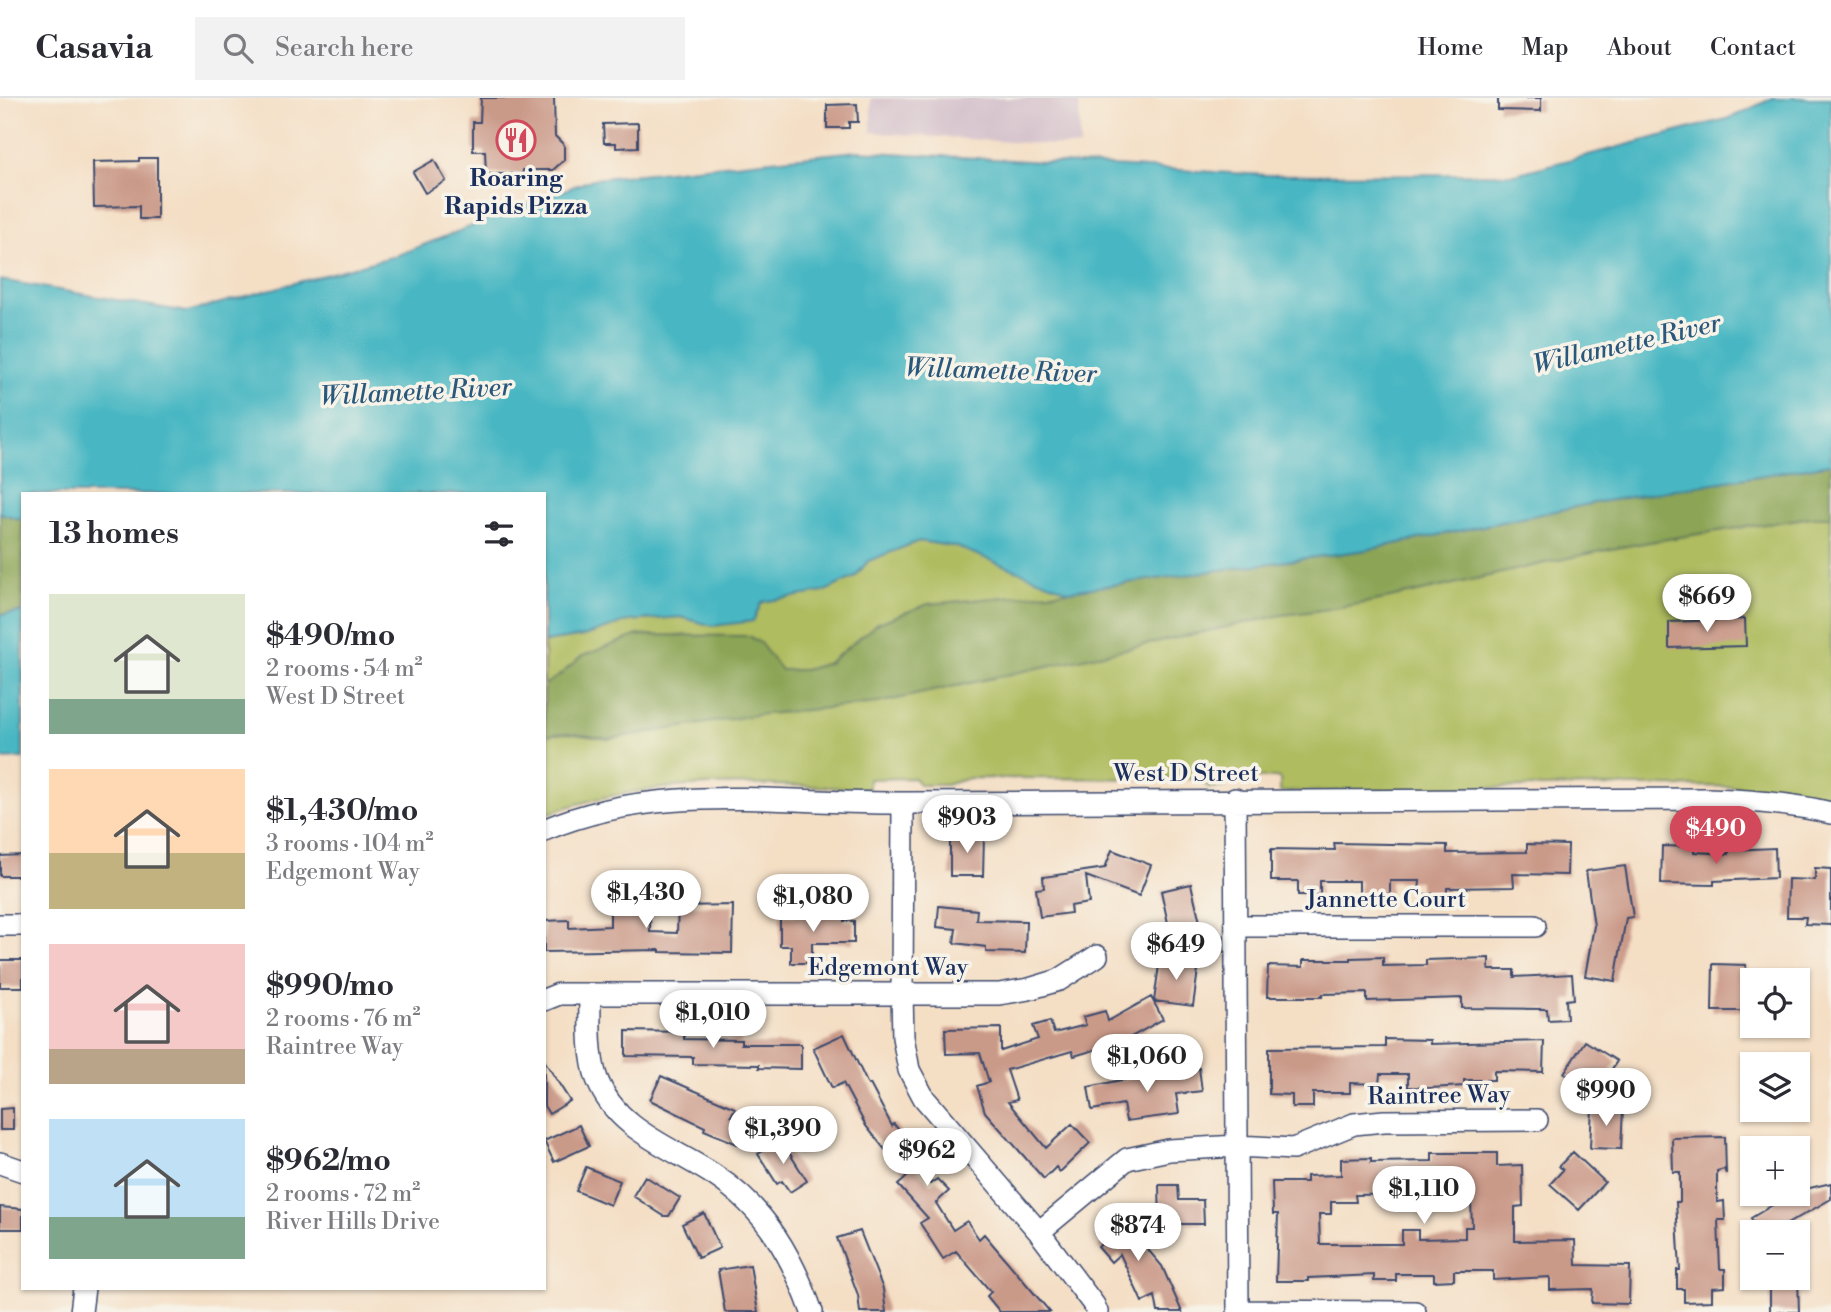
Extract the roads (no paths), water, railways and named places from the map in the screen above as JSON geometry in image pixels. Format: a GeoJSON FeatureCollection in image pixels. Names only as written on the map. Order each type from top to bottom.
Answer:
{"type":"FeatureCollection","features":[{"type":"Feature","properties":{"kind":"street","name":"West D Street"},"geometry":{"type":"LineString","coordinates":[[546,829],[561,822],[612,809],[653,802],[731,798],[903,804],[1235,800],[1760,800],[1831,813]]}},
{"type":"Feature","properties":{"kind":"street"},"geometry":{"type":"LineString","coordinates":[[1235,800],[1238,1311],[1415,1312]]}},
{"type":"Feature","properties":{"kind":"street"},"geometry":{"type":"LineString","coordinates":[[903,804],[901,994],[903,1037],[909,1070],[924,1098],[1039,1232],[1097,1312]]}},
{"type":"Feature","properties":{"kind":"street"},"geometry":{"type":"LineString","coordinates":[[0,925],[21,925]]}},
{"type":"Feature","properties":{"kind":"street","name":"Jannette Court"},"geometry":{"type":"LineString","coordinates":[[1236,926],[1535,926]]}},
{"type":"Feature","properties":{"kind":"street","name":"Edgemont Way"},"geometry":{"type":"LineString","coordinates":[[546,998],[559,994],[999,994],[1059,980],[1097,956]]}},
{"type":"Feature","properties":{"kind":"street"},"geometry":{"type":"LineString","coordinates":[[590,994],[591,1042],[596,1079],[614,1108],[634,1129],[716,1176],[750,1205],[775,1233],[792,1263],[812,1312]]}},
{"type":"Feature","properties":{"kind":"street","name":"Raintree Way"},"geometry":{"type":"LineString","coordinates":[[1039,1232],[1127,1159],[1169,1150],[1237,1146],[1293,1149],[1354,1124],[1384,1121],[1537,1120]]}},
{"type":"Feature","properties":{"kind":"street"},"geometry":{"type":"LineString","coordinates":[[0,1163],[21,1170]]}},
{"type":"Feature","properties":{"kind":"street"},"geometry":{"type":"LineString","coordinates":[[81,1312],[84,1290]]}},
{"type":"Feature","properties":{"kind":"water","name":"Willamette River"},"geometry":{"type":"Polygon","coordinates":[[[1773,98],[1831,98],[1831,464],[1599,502],[1366,550],[1069,591],[957,547],[919,541],[868,561],[855,577],[823,592],[762,602],[753,621],[713,626],[681,617],[629,621],[584,636],[546,642],[546,492],[21,492],[21,519],[0,513],[0,280],[187,312],[395,256],[593,179],[857,151],[1266,175],[1515,174],[1730,118],[1773,98]]]}},
{"type":"Feature","properties":{"kind":"water"},"geometry":{"type":"Polygon","coordinates":[[[21,612],[21,758],[0,759],[0,615],[21,612]]]}},
{"type":"Feature","properties":{"kind":"place","name":"Roaring Rapids Pizza"},"geometry":{"type":"Point","coordinates":[516,140]}}]}
